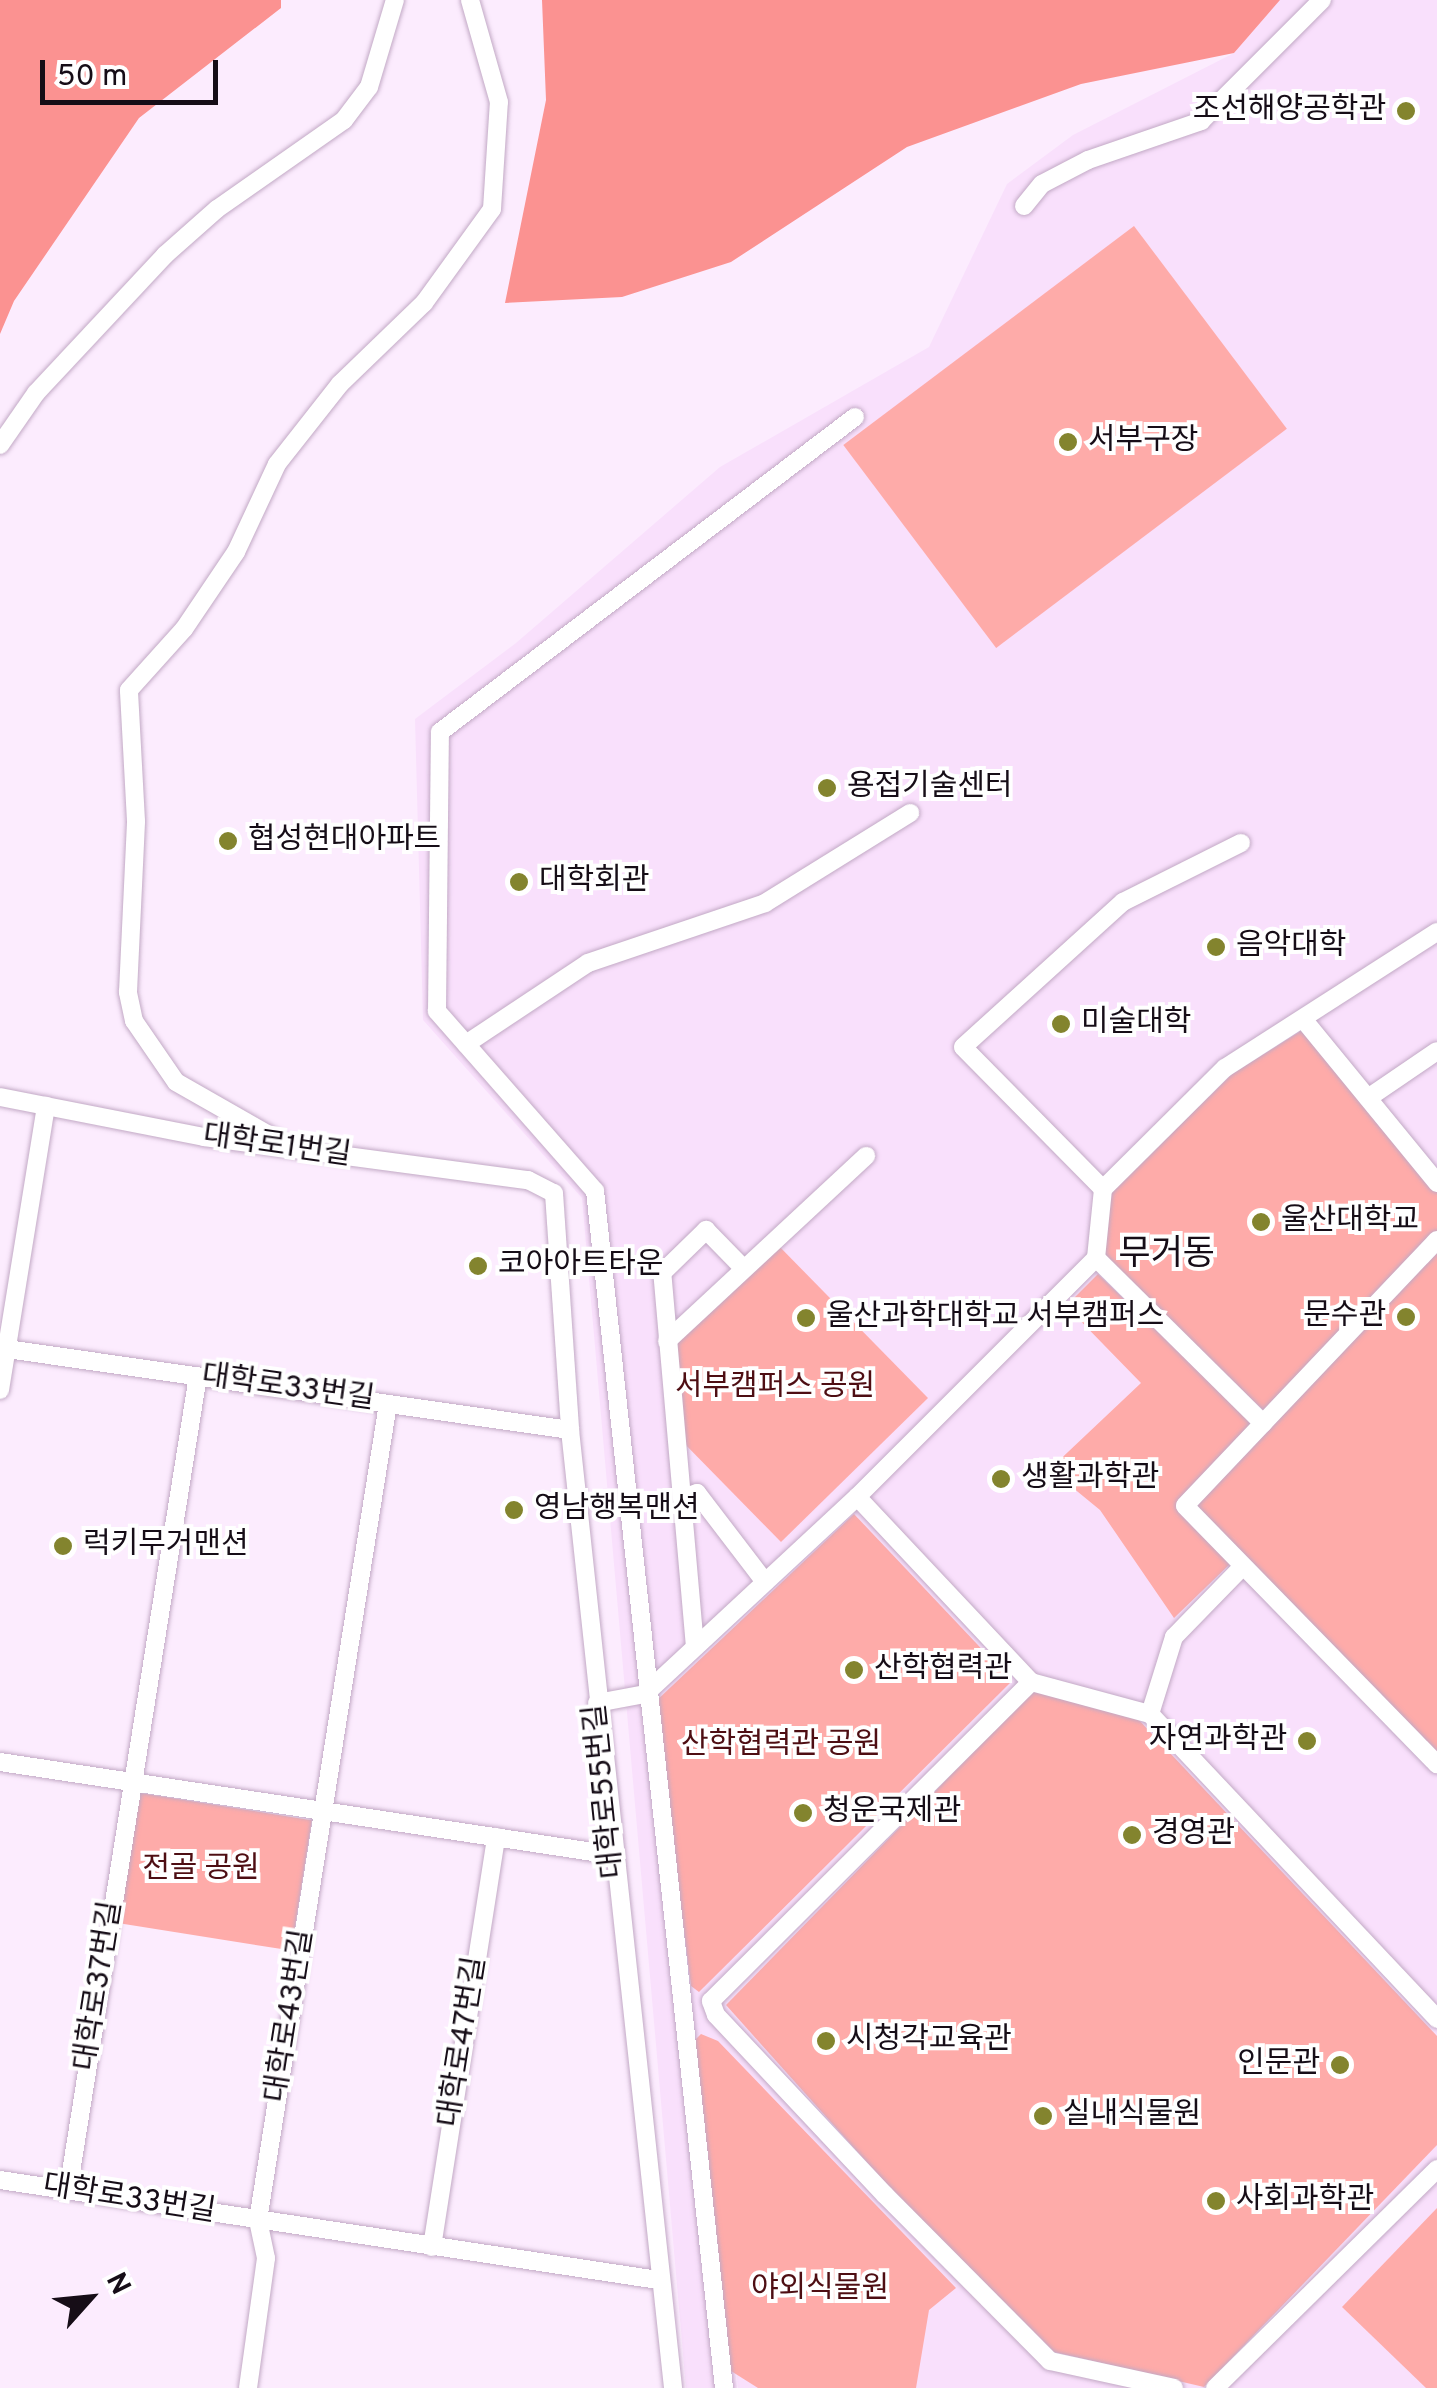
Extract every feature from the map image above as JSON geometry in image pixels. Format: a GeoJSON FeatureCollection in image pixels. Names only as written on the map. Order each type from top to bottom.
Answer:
{"type":"FeatureCollection","features":[{"type":"Feature","properties":{"kind":"street"},"geometry":{"type":"LineString","coordinates":[[0,445],[36,393],[165,255],[217,209],[344,120],[369,87],[388,40],[395,0]]}},
{"type":"Feature","properties":{"kind":"street"},"geometry":{"type":"LineString","coordinates":[[294,1149],[176,1082],[134,1020],[128,992],[136,821],[129,690],[184,629],[236,552],[278,464],[340,384],[424,303],[492,209],[499,102],[470,0]]}},
{"type":"Feature","properties":{"kind":"street"},"geometry":{"type":"LineString","coordinates":[[1024,206],[1042,184],[1088,160],[1200,121],[1322,0]]}},
{"type":"Feature","properties":{"kind":"street"},"geometry":{"type":"LineString","coordinates":[[724,2388],[645,1694],[595,1191],[437,1011],[440,732],[855,417]]}},
{"type":"Feature","properties":{"kind":"street"},"geometry":{"type":"LineString","coordinates":[[466,1044],[588,963],[765,903],[910,813]]}},
{"type":"Feature","properties":{"kind":"street"},"geometry":{"type":"LineString","coordinates":[[1104,1189],[963,1047],[1123,902],[1241,844]]}},
{"type":"Feature","properties":{"kind":"street"},"geometry":{"type":"LineString","coordinates":[[598,1702],[645,1694],[857,1498],[1096,1258],[1104,1189],[1225,1068],[1437,932]]}},
{"type":"Feature","properties":{"kind":"street"},"geometry":{"type":"LineString","coordinates":[[1303,1019],[1437,1183]]}},
{"type":"Feature","properties":{"kind":"street"},"geometry":{"type":"LineString","coordinates":[[1368,1098],[1437,1052]]}},
{"type":"Feature","properties":{"kind":"street","name":"대학로1번길"},"geometry":{"type":"LineString","coordinates":[[0,1097],[294,1149],[528,1180],[554,1192]]}},
{"type":"Feature","properties":{"kind":"street"},"geometry":{"type":"LineString","coordinates":[[0,1390],[3,1349],[46,1106]]}},
{"type":"Feature","properties":{"kind":"street"},"geometry":{"type":"LineString","coordinates":[[666,1341],[866,1156]]}},
{"type":"Feature","properties":{"kind":"street","name":"대학로55번길"},"geometry":{"type":"LineString","coordinates":[[554,1192],[570,1430],[658,2280],[673,2388]]}},
{"type":"Feature","properties":{"kind":"street"},"geometry":{"type":"LineString","coordinates":[[695,1647],[662,1273],[706,1230],[744,1269]]}},
{"type":"Feature","properties":{"kind":"street"},"geometry":{"type":"LineString","coordinates":[[1437,1240],[1185,1506],[1241,1568],[1437,1764]]}},
{"type":"Feature","properties":{"kind":"street"},"geometry":{"type":"LineString","coordinates":[[1096,1258],[1264,1423]]}},
{"type":"Feature","properties":{"kind":"street","name":"대학로33번길"},"geometry":{"type":"LineString","coordinates":[[3,1349],[570,1430]]}},
{"type":"Feature","properties":{"kind":"street","name":"대학로37번길"},"geometry":{"type":"LineString","coordinates":[[68,2191],[198,1376]]}},
{"type":"Feature","properties":{"kind":"street","name":"대학로43번길"},"geometry":{"type":"LineString","coordinates":[[248,2388],[266,2258],[258,2220],[388,1404]]}},
{"type":"Feature","properties":{"kind":"street"},"geometry":{"type":"LineString","coordinates":[[682,1498],[697,1493],[765,1582]]}},
{"type":"Feature","properties":{"kind":"street"},"geometry":{"type":"LineString","coordinates":[[857,1498],[1031,1682],[1150,1714],[1437,2019]]}},
{"type":"Feature","properties":{"kind":"street"},"geometry":{"type":"LineString","coordinates":[[1150,1714],[1174,1636],[1241,1568]]}},
{"type":"Feature","properties":{"kind":"street"},"geometry":{"type":"LineString","coordinates":[[685,2027],[1031,1682]]}},
{"type":"Feature","properties":{"kind":"street"},"geometry":{"type":"LineString","coordinates":[[0,1762],[613,1855]]}},
{"type":"Feature","properties":{"kind":"street","name":"대학로47번길"},"geometry":{"type":"LineString","coordinates":[[432,2247],[496,1838]]}},
{"type":"Feature","properties":{"kind":"street"},"geometry":{"type":"LineString","coordinates":[[710,2001],[716,2015],[859,2167],[1050,2361],[1174,2388]]}},
{"type":"Feature","properties":{"kind":"street"},"geometry":{"type":"LineString","coordinates":[[1216,2388],[1437,2168]]}},
{"type":"Feature","properties":{"kind":"street","name":"대학로33번길"},"geometry":{"type":"LineString","coordinates":[[0,2180],[258,2220]]}},
{"type":"Feature","properties":{"kind":"street"},"geometry":{"type":"LineString","coordinates":[[258,2220],[658,2280]]}},
{"type":"Feature","properties":{"kind":"shaded area"},"geometry":{"type":"Polygon","coordinates":[[[0,0],[281,0],[281,8],[139,118],[14,301],[0,334],[0,0]]]}},
{"type":"Feature","properties":{"kind":"shaded area"},"geometry":{"type":"Polygon","coordinates":[[[542,0],[1280,0],[1234,53],[1081,84],[907,147],[731,262],[622,297],[505,303],[546,100],[542,0]]]}},
{"type":"Feature","properties":{"kind":"shaded area"},"geometry":{"type":"Polygon","coordinates":[[[1280,0],[1437,0],[1437,2388],[738,2388],[734,2353],[737,2388],[686,2388],[582,1198],[423,1020],[415,719],[516,643],[720,467],[929,347],[1007,184],[1073,135],[1234,53],[1280,0]]]}},
{"type":"Feature","properties":{"kind":"green space","name":"서부구장"},"geometry":{"type":"Polygon","coordinates":[[[1134,226],[1287,429],[996,648],[843,445],[1134,226]]]}},
{"type":"Feature","properties":{"kind":"green space"},"geometry":{"type":"Polygon","coordinates":[[[1304,1029],[1437,1191],[1437,1233],[1266,1413],[1103,1256],[1110,1194],[1232,1074],[1304,1029]]]}},
{"type":"Feature","properties":{"kind":"green space"},"geometry":{"type":"Polygon","coordinates":[[[1437,1240],[1437,1764],[1185,1506],[1437,1240]]]}},
{"type":"Feature","properties":{"kind":"green space","name":"서부캠퍼스 공원"},"geometry":{"type":"Polygon","coordinates":[[[774,1241],[928,1398],[781,1542],[676,1435],[667,1341],[774,1241]]]}},
{"type":"Feature","properties":{"kind":"green space"},"geometry":{"type":"Polygon","coordinates":[[[1098,1274],[1253,1424],[1178,1508],[1230,1564],[1174,1618],[1100,1510],[1050,1469],[1141,1383],[1066,1306],[1098,1274]]]}},
{"type":"Feature","properties":{"kind":"green space","name":"산학협력관 공원"},"geometry":{"type":"Polygon","coordinates":[[[854,1514],[1012,1681],[699,1992],[691,1986],[655,1702],[854,1514]]]}},
{"type":"Feature","properties":{"kind":"green space"},"geometry":{"type":"Polygon","coordinates":[[[1034,1690],[1137,1718],[1437,2036],[1437,2145],[1204,2387],[1054,2352],[889,2187],[726,2005],[1034,1690]]]}},
{"type":"Feature","properties":{"kind":"green space","name":"전골 공원"},"geometry":{"type":"Polygon","coordinates":[[[140,1793],[312,1820],[291,1951],[119,1923],[140,1793]]]}},
{"type":"Feature","properties":{"kind":"green space","name":"야외식물원"},"geometry":{"type":"Polygon","coordinates":[[[701,2034],[718,2041],[956,2288],[929,2310],[916,2388],[758,2388],[731,2371],[693,2042],[701,2034]]]}},
{"type":"Feature","properties":{"kind":"green space"},"geometry":{"type":"Polygon","coordinates":[[[1437,2208],[1437,2388],[1426,2388],[1342,2307],[1437,2208]]]}},
{"type":"Feature","properties":{"kind":"place","name":"조선해양공학관"},"geometry":{"type":"Point","coordinates":[1406,111]}},
{"type":"Feature","properties":{"kind":"place","name":"서부구장"},"geometry":{"type":"Point","coordinates":[1068,442]}},
{"type":"Feature","properties":{"kind":"place","name":"용접기술센터"},"geometry":{"type":"Point","coordinates":[827,788]}},
{"type":"Feature","properties":{"kind":"place","name":"협성현대아파트"},"geometry":{"type":"Point","coordinates":[228,841]}},
{"type":"Feature","properties":{"kind":"place","name":"대학회관"},"geometry":{"type":"Point","coordinates":[519,882]}},
{"type":"Feature","properties":{"kind":"place","name":"음악대학"},"geometry":{"type":"Point","coordinates":[1216,947]}},
{"type":"Feature","properties":{"kind":"place","name":"미술대학"},"geometry":{"type":"Point","coordinates":[1061,1024]}},
{"type":"Feature","properties":{"kind":"place","name":"울산대학교"},"geometry":{"type":"Point","coordinates":[1261,1222]}},
{"type":"Feature","properties":{"kind":"place","name":"코아아트타운"},"geometry":{"type":"Point","coordinates":[478,1266]}},
{"type":"Feature","properties":{"kind":"place","name":"문수관"},"geometry":{"type":"Point","coordinates":[1406,1317]}},
{"type":"Feature","properties":{"kind":"place","name":"울산과학대학교 서부캠퍼스"},"geometry":{"type":"Point","coordinates":[806,1318]}},
{"type":"Feature","properties":{"kind":"place","name":"생활과학관"},"geometry":{"type":"Point","coordinates":[1001,1479]}},
{"type":"Feature","properties":{"kind":"place","name":"영남행복맨션"},"geometry":{"type":"Point","coordinates":[514,1510]}},
{"type":"Feature","properties":{"kind":"place","name":"럭키무거맨션"},"geometry":{"type":"Point","coordinates":[63,1546]}},
{"type":"Feature","properties":{"kind":"place","name":"산학협력관"},"geometry":{"type":"Point","coordinates":[854,1670]}},
{"type":"Feature","properties":{"kind":"place","name":"자연과학관"},"geometry":{"type":"Point","coordinates":[1307,1741]}},
{"type":"Feature","properties":{"kind":"place","name":"청운국제관"},"geometry":{"type":"Point","coordinates":[803,1813]}},
{"type":"Feature","properties":{"kind":"place","name":"경영관"},"geometry":{"type":"Point","coordinates":[1132,1835]}},
{"type":"Feature","properties":{"kind":"place","name":"시청각교육관"},"geometry":{"type":"Point","coordinates":[826,2041]}},
{"type":"Feature","properties":{"kind":"place","name":"인문관"},"geometry":{"type":"Point","coordinates":[1340,2065]}},
{"type":"Feature","properties":{"kind":"place","name":"실내식물원"},"geometry":{"type":"Point","coordinates":[1043,2116]}},
{"type":"Feature","properties":{"kind":"place","name":"사회과학관"},"geometry":{"type":"Point","coordinates":[1216,2201]}},
{"type":"Feature","properties":{"kind":"district","name":"무거동"},"geometry":{"type":"Point","coordinates":[1167,1255]}}]}
